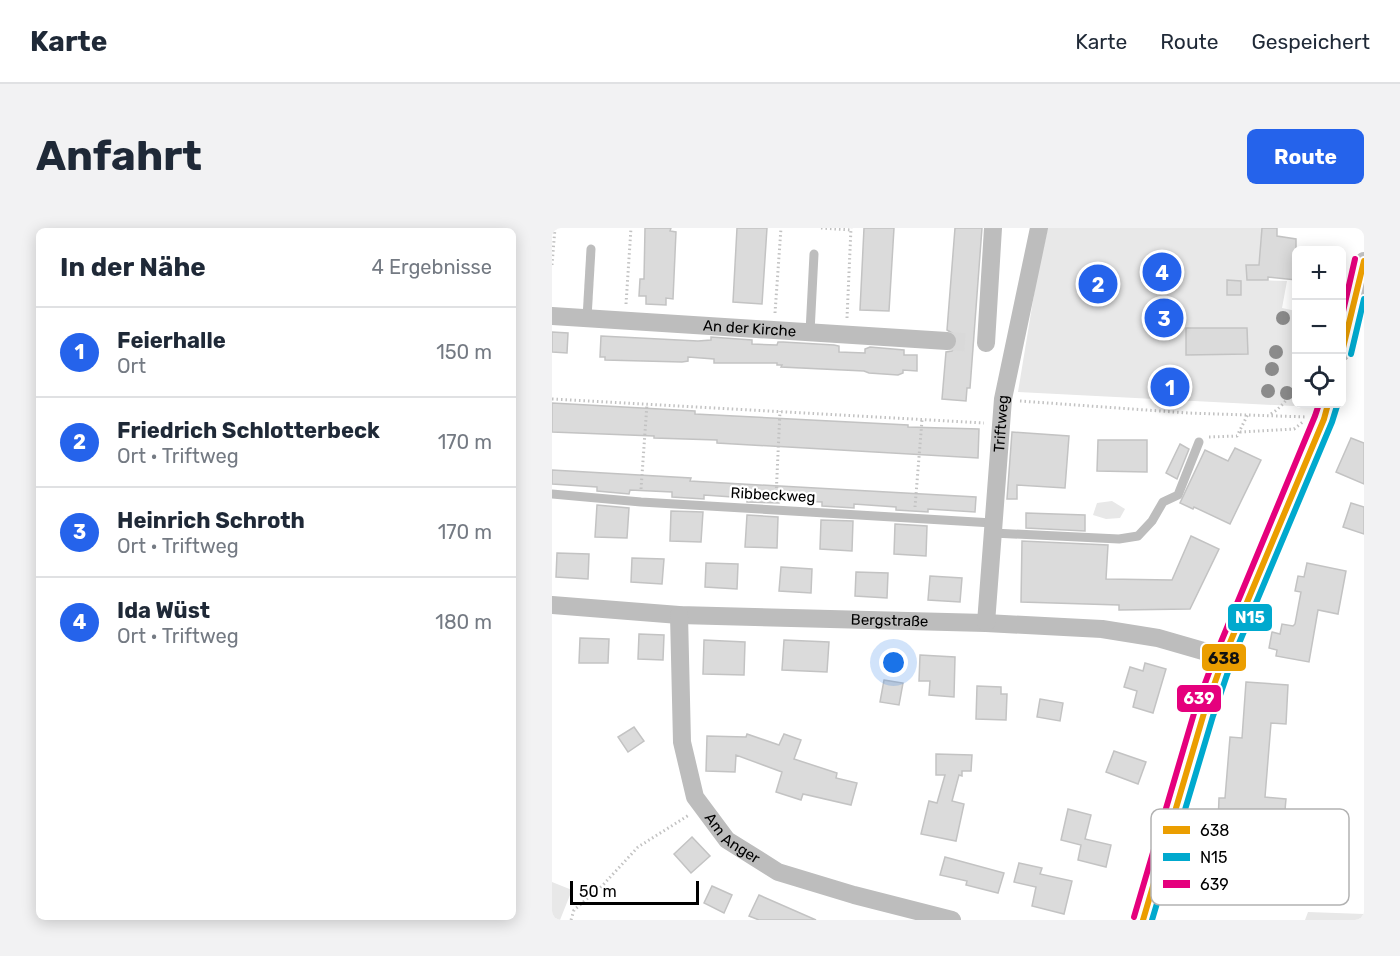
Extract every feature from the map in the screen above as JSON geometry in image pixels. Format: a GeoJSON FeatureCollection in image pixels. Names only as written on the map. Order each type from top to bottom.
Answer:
{"type":"FeatureCollection","features":[{"type":"Feature","properties":{"kind":"street"},"geometry":{"type":"LineString","coordinates":[[993,228],[980,343],[1013,346]]}},
{"type":"Feature","properties":{"kind":"street","name":"Triftweg"},"geometry":{"type":"LineString","coordinates":[[986,623],[1003,399],[1039,228]]}},
{"type":"Feature","properties":{"kind":"street"},"geometry":{"type":"LineString","coordinates":[[1346,341],[1358,315],[1364,261]]}},
{"type":"Feature","properties":{"kind":"street","name":"An der Kirche"},"geometry":{"type":"LineString","coordinates":[[552,316],[947,341]]}},
{"type":"Feature","properties":{"kind":"street"},"geometry":{"type":"LineString","coordinates":[[1176,809],[1204,713],[1224,657],[1327,408]]}},
{"type":"Feature","properties":{"kind":"street","name":"Bergstraße"},"geometry":{"type":"LineString","coordinates":[[552,605],[679,615],[986,623],[1102,629],[1158,638],[1224,657]]}},
{"type":"Feature","properties":{"kind":"street","name":"Am Anger"},"geometry":{"type":"LineString","coordinates":[[679,615],[682,742],[695,797],[727,840],[778,872],[854,895],[952,920]]}},
{"type":"Feature","properties":{"kind":"street"},"geometry":{"type":"LineString","coordinates":[[1143,920],[1151,893]]}},
{"type":"Feature","properties":{"kind":"lane"},"geometry":{"type":"LineString","coordinates":[[586,318],[591,249]]}},
{"type":"Feature","properties":{"kind":"lane"},"geometry":{"type":"LineString","coordinates":[[810,332],[814,254]]}},
{"type":"Feature","properties":{"kind":"lane","name":"Ribbeckweg"},"geometry":{"type":"LineString","coordinates":[[552,494],[640,502],[915,519],[1119,539],[1138,536],[1152,521],[1163,502],[1178,495],[1199,442]]}},
{"type":"Feature","properties":{"kind":"path"},"geometry":{"type":"LineString","coordinates":[[552,265],[555,228]]}},
{"type":"Feature","properties":{"kind":"path"},"geometry":{"type":"LineString","coordinates":[[625,321],[631,228]]}},
{"type":"Feature","properties":{"kind":"path"},"geometry":{"type":"LineString","coordinates":[[774,330],[781,228]]}},
{"type":"Feature","properties":{"kind":"path"},"geometry":{"type":"LineString","coordinates":[[821,228],[851,229],[846,334]]}},
{"type":"Feature","properties":{"kind":"path"},"geometry":{"type":"LineString","coordinates":[[1269,415],[1283,405],[1292,392]]}},
{"type":"Feature","properties":{"kind":"path"},"geometry":{"type":"LineString","coordinates":[[552,399],[1001,424]]}},
{"type":"Feature","properties":{"kind":"path"},"geometry":{"type":"LineString","coordinates":[[1003,399],[1188,413],[1310,417],[1294,429],[1240,432]]}},
{"type":"Feature","properties":{"kind":"path"},"geometry":{"type":"LineString","coordinates":[[640,502],[647,404]]}},
{"type":"Feature","properties":{"kind":"path"},"geometry":{"type":"LineString","coordinates":[[775,510],[780,411]]}},
{"type":"Feature","properties":{"kind":"path"},"geometry":{"type":"LineString","coordinates":[[1199,442],[1203,437],[1237,436],[1248,414]]}},
{"type":"Feature","properties":{"kind":"path"},"geometry":{"type":"LineString","coordinates":[[915,519],[922,420]]}},
{"type":"Feature","properties":{"kind":"path"},"geometry":{"type":"LineString","coordinates":[[571,920],[574,910],[602,886],[638,847],[702,806]]}},
{"type":"Feature","properties":{"kind":"shaded area"},"geometry":{"type":"Polygon","coordinates":[[[1048,228],[1262,228],[1258,280],[1287,281],[1282,308],[1292,310],[1292,406],[1018,392],[1037,276],[1048,228]]]}},
{"type":"Feature","properties":{"kind":"shaded area"},"geometry":{"type":"Polygon","coordinates":[[[1112,501],[1125,509],[1120,518],[1106,519],[1093,515],[1097,503],[1112,501]]]}},
{"type":"Feature","properties":{"kind":"shaded area"},"geometry":{"type":"Polygon","coordinates":[[[552,882],[572,890],[560,920],[552,920],[552,882]]]}},
{"type":"Feature","properties":{"kind":"shaded area"},"geometry":{"type":"Polygon","coordinates":[[[1308,912],[1364,914],[1364,920],[1305,920],[1308,912]]]}},
{"type":"Feature","properties":{"kind":"building"},"geometry":{"type":"Polygon","coordinates":[[[645,228],[671,228],[670,231],[676,232],[673,299],[666,298],[666,305],[646,304],[646,296],[639,296],[640,279],[644,279],[645,228]]]}},
{"type":"Feature","properties":{"kind":"building"},"geometry":{"type":"Polygon","coordinates":[[[737,228],[767,228],[762,304],[733,302],[737,228]]]}},
{"type":"Feature","properties":{"kind":"building"},"geometry":{"type":"Polygon","coordinates":[[[864,228],[894,228],[889,311],[860,310],[864,228]]]}},
{"type":"Feature","properties":{"kind":"building"},"geometry":{"type":"Polygon","coordinates":[[[955,228],[982,228],[970,388],[967,388],[966,401],[942,399],[946,352],[952,351],[958,342],[957,336],[947,330],[955,228]]]}},
{"type":"Feature","properties":{"kind":"building"},"geometry":{"type":"Polygon","coordinates":[[[1262,228],[1277,228],[1277,236],[1296,239],[1296,246],[1292,246],[1292,280],[1268,277],[1268,280],[1247,280],[1246,265],[1259,265],[1262,228]]]}},
{"type":"Feature","properties":{"kind":"building"},"geometry":{"type":"Polygon","coordinates":[[[1227,280],[1241,281],[1241,295],[1227,295],[1227,280]]]}},
{"type":"Feature","properties":{"kind":"building"},"geometry":{"type":"Polygon","coordinates":[[[1186,328],[1247,328],[1248,354],[1186,355],[1186,328]]]}},
{"type":"Feature","properties":{"kind":"building"},"geometry":{"type":"Polygon","coordinates":[[[552,332],[568,333],[567,353],[552,352],[552,332]]]}},
{"type":"Feature","properties":{"kind":"building"},"geometry":{"type":"Polygon","coordinates":[[[601,336],[698,341],[711,340],[711,337],[752,340],[752,344],[777,345],[778,342],[783,342],[834,345],[839,346],[839,352],[865,353],[865,349],[870,347],[904,350],[904,355],[917,355],[917,371],[903,370],[903,373],[898,375],[781,367],[782,365],[777,365],[777,363],[714,363],[714,359],[688,357],[688,361],[682,362],[605,360],[605,357],[600,357],[601,336]]]}},
{"type":"Feature","properties":{"kind":"building"},"geometry":{"type":"Polygon","coordinates":[[[1161,378],[1179,378],[1179,396],[1161,395],[1161,378]]]}},
{"type":"Feature","properties":{"kind":"building"},"geometry":{"type":"Polygon","coordinates":[[[552,403],[695,411],[695,414],[908,425],[908,427],[979,429],[978,458],[717,443],[717,440],[654,438],[654,436],[552,432],[552,403]]]}},
{"type":"Feature","properties":{"kind":"building"},"geometry":{"type":"Polygon","coordinates":[[[1012,432],[1069,436],[1065,488],[1017,485],[1017,499],[1007,499],[1012,432]]]}},
{"type":"Feature","properties":{"kind":"building"},"geometry":{"type":"Polygon","coordinates":[[[1351,438],[1364,443],[1364,484],[1336,472],[1351,438]]]}},
{"type":"Feature","properties":{"kind":"building"},"geometry":{"type":"Polygon","coordinates":[[[1098,440],[1147,440],[1147,472],[1097,471],[1098,440]]]}},
{"type":"Feature","properties":{"kind":"building"},"geometry":{"type":"Polygon","coordinates":[[[1180,444],[1189,449],[1177,479],[1166,473],[1180,444]]]}},
{"type":"Feature","properties":{"kind":"building"},"geometry":{"type":"Polygon","coordinates":[[[1235,448],[1261,460],[1230,524],[1180,503],[1205,450],[1228,461],[1235,448]]]}},
{"type":"Feature","properties":{"kind":"building"},"geometry":{"type":"Polygon","coordinates":[[[552,470],[691,478],[690,481],[976,497],[975,512],[928,509],[928,512],[896,510],[896,507],[854,504],[854,508],[822,506],[822,502],[779,500],[779,503],[747,502],[747,498],[704,495],[704,499],[672,497],[672,492],[630,490],[629,494],[597,491],[597,487],[552,484],[552,470]]]}},
{"type":"Feature","properties":{"kind":"building"},"geometry":{"type":"Polygon","coordinates":[[[1351,503],[1364,507],[1364,534],[1343,527],[1351,503]]]}},
{"type":"Feature","properties":{"kind":"building"},"geometry":{"type":"Polygon","coordinates":[[[597,505],[629,508],[627,538],[595,537],[597,505]]]}},
{"type":"Feature","properties":{"kind":"building"},"geometry":{"type":"Polygon","coordinates":[[[671,511],[703,512],[701,542],[670,541],[671,511]]]}},
{"type":"Feature","properties":{"kind":"building"},"geometry":{"type":"Polygon","coordinates":[[[1026,513],[1085,515],[1085,531],[1026,528],[1026,513]]]}},
{"type":"Feature","properties":{"kind":"building"},"geometry":{"type":"Polygon","coordinates":[[[747,515],[778,517],[777,548],[745,547],[747,515]]]}},
{"type":"Feature","properties":{"kind":"building"},"geometry":{"type":"Polygon","coordinates":[[[821,520],[853,521],[852,551],[820,549],[821,520]]]}},
{"type":"Feature","properties":{"kind":"building"},"geometry":{"type":"Polygon","coordinates":[[[895,524],[927,526],[926,556],[894,554],[895,524]]]}},
{"type":"Feature","properties":{"kind":"building"},"geometry":{"type":"Polygon","coordinates":[[[1191,536],[1219,549],[1190,609],[1119,610],[1119,605],[1021,602],[1022,541],[1108,545],[1106,579],[1172,580],[1191,536]]]}},
{"type":"Feature","properties":{"kind":"building"},"geometry":{"type":"Polygon","coordinates":[[[557,553],[589,554],[588,579],[556,577],[557,553]]]}},
{"type":"Feature","properties":{"kind":"building"},"geometry":{"type":"Polygon","coordinates":[[[632,558],[664,559],[662,584],[631,582],[632,558]]]}},
{"type":"Feature","properties":{"kind":"building"},"geometry":{"type":"Polygon","coordinates":[[[706,563],[738,564],[737,589],[705,587],[706,563]]]}},
{"type":"Feature","properties":{"kind":"building"},"geometry":{"type":"Polygon","coordinates":[[[1307,563],[1346,571],[1338,614],[1318,610],[1309,662],[1276,656],[1277,650],[1269,648],[1272,632],[1280,634],[1282,624],[1293,626],[1295,624],[1301,592],[1295,591],[1298,576],[1304,577],[1307,563]]]}},
{"type":"Feature","properties":{"kind":"building"},"geometry":{"type":"Polygon","coordinates":[[[781,567],[812,569],[811,593],[779,591],[781,567]]]}},
{"type":"Feature","properties":{"kind":"building"},"geometry":{"type":"Polygon","coordinates":[[[856,572],[888,573],[887,598],[855,596],[856,572]]]}},
{"type":"Feature","properties":{"kind":"building"},"geometry":{"type":"Polygon","coordinates":[[[930,576],[962,578],[960,602],[928,600],[930,576]]]}},
{"type":"Feature","properties":{"kind":"building"},"geometry":{"type":"Polygon","coordinates":[[[639,634],[664,635],[663,660],[638,659],[639,634]]]}},
{"type":"Feature","properties":{"kind":"building"},"geometry":{"type":"Polygon","coordinates":[[[580,638],[609,639],[608,663],[579,663],[580,638]]]}},
{"type":"Feature","properties":{"kind":"building"},"geometry":{"type":"Polygon","coordinates":[[[704,640],[745,642],[744,675],[703,674],[704,640]]]}},
{"type":"Feature","properties":{"kind":"building"},"geometry":{"type":"Polygon","coordinates":[[[784,640],[829,642],[827,672],[782,670],[784,640]]]}},
{"type":"Feature","properties":{"kind":"building"},"geometry":{"type":"Polygon","coordinates":[[[920,655],[955,657],[954,697],[929,695],[930,681],[919,681],[920,655]]]}},
{"type":"Feature","properties":{"kind":"building"},"geometry":{"type":"Polygon","coordinates":[[[1145,663],[1166,669],[1153,713],[1133,707],[1137,691],[1124,687],[1130,667],[1143,671],[1145,663]]]}},
{"type":"Feature","properties":{"kind":"building"},"geometry":{"type":"Polygon","coordinates":[[[884,680],[903,683],[899,705],[880,702],[884,680]]]}},
{"type":"Feature","properties":{"kind":"building"},"geometry":{"type":"Polygon","coordinates":[[[1246,682],[1288,685],[1286,724],[1271,723],[1265,797],[1286,799],[1285,809],[1219,809],[1219,798],[1225,798],[1230,737],[1242,738],[1246,682]]]}},
{"type":"Feature","properties":{"kind":"building"},"geometry":{"type":"Polygon","coordinates":[[[977,686],[1001,687],[1001,694],[1007,694],[1006,720],[976,719],[977,686]]]}},
{"type":"Feature","properties":{"kind":"building"},"geometry":{"type":"Polygon","coordinates":[[[1040,699],[1063,703],[1060,721],[1037,717],[1040,699]]]}},
{"type":"Feature","properties":{"kind":"building"},"geometry":{"type":"Polygon","coordinates":[[[634,727],[644,741],[628,752],[618,737],[634,727]]]}},
{"type":"Feature","properties":{"kind":"building"},"geometry":{"type":"Polygon","coordinates":[[[747,734],[779,745],[784,734],[801,740],[794,759],[837,773],[836,778],[857,783],[851,805],[803,794],[801,800],[776,792],[782,772],[736,755],[735,772],[706,771],[707,736],[746,737],[747,734]]]}},
{"type":"Feature","properties":{"kind":"building"},"geometry":{"type":"Polygon","coordinates":[[[1114,751],[1146,762],[1138,784],[1106,772],[1114,751]]]}},
{"type":"Feature","properties":{"kind":"building"},"geometry":{"type":"Polygon","coordinates":[[[936,754],[972,755],[971,771],[962,771],[962,776],[959,775],[952,801],[964,804],[956,841],[921,834],[929,801],[937,803],[945,775],[936,775],[936,754]]]}},
{"type":"Feature","properties":{"kind":"building"},"geometry":{"type":"Polygon","coordinates":[[[1068,809],[1091,815],[1085,839],[1111,845],[1106,867],[1078,860],[1081,845],[1061,840],[1068,809]]]}},
{"type":"Feature","properties":{"kind":"building"},"geometry":{"type":"Polygon","coordinates":[[[692,837],[710,856],[691,873],[674,854],[692,837]]]}},
{"type":"Feature","properties":{"kind":"building"},"geometry":{"type":"Polygon","coordinates":[[[945,857],[1004,873],[998,893],[966,885],[967,881],[940,875],[945,857]]]}},
{"type":"Feature","properties":{"kind":"building"},"geometry":{"type":"Polygon","coordinates":[[[1019,863],[1042,868],[1040,874],[1072,881],[1064,914],[1032,906],[1036,887],[1014,882],[1019,863]]]}},
{"type":"Feature","properties":{"kind":"building"},"geometry":{"type":"Polygon","coordinates":[[[712,886],[732,895],[724,913],[704,903],[712,886]]]}},
{"type":"Feature","properties":{"kind":"building"},"geometry":{"type":"Polygon","coordinates":[[[759,895],[816,920],[759,920],[749,916],[759,895]]]}},
{"type":"Feature","properties":{"kind":"tunnel"},"geometry":{"type":"LineString","coordinates":[[947,341],[974,343]]}},
{"type":"Feature","properties":{"kind":"transit line","name":"639"},"geometry":{"type":"LineString","coordinates":[[1346,300],[1355,259]]}},
{"type":"Feature","properties":{"kind":"transit line","name":"638"},"geometry":{"type":"LineString","coordinates":[[1346,335],[1364,261]]}},
{"type":"Feature","properties":{"kind":"transit line","name":"N15"},"geometry":{"type":"LineString","coordinates":[[1351,354],[1364,299]]}},
{"type":"Feature","properties":{"kind":"transit line","name":"639"},"geometry":{"type":"LineString","coordinates":[[1166,809],[1195,710],[1216,654],[1318,408]]}},
{"type":"Feature","properties":{"kind":"transit line","name":"638"},"geometry":{"type":"LineString","coordinates":[[1176,809],[1204,713],[1224,657],[1327,408]]}},
{"type":"Feature","properties":{"kind":"transit line","name":"N15"},"geometry":{"type":"LineString","coordinates":[[1185,809],[1232,660],[1336,408]]}},
{"type":"Feature","properties":{"kind":"transit line","name":"639"},"geometry":{"type":"LineString","coordinates":[[1134,917],[1151,859]]}},
{"type":"Feature","properties":{"kind":"transit line","name":"638"},"geometry":{"type":"LineString","coordinates":[[1143,920],[1151,893]]}},
{"type":"Feature","properties":{"kind":"transit line","name":"N15"},"geometry":{"type":"LineString","coordinates":[[1152,920],[1156,905]]}},
{"type":"Feature","properties":{"kind":"place","name":"Ida Wüst"},"geometry":{"type":"Point","coordinates":[1162,272]}},
{"type":"Feature","properties":{"kind":"place","name":"Friedrich Schlotterbeck"},"geometry":{"type":"Point","coordinates":[1098,284]}},
{"type":"Feature","properties":{"kind":"place","name":"Heinrich Schroth"},"geometry":{"type":"Point","coordinates":[1164,318]}},
{"type":"Feature","properties":{"kind":"place","name":"Feierhalle"},"geometry":{"type":"Point","coordinates":[1170,387]}}]}
